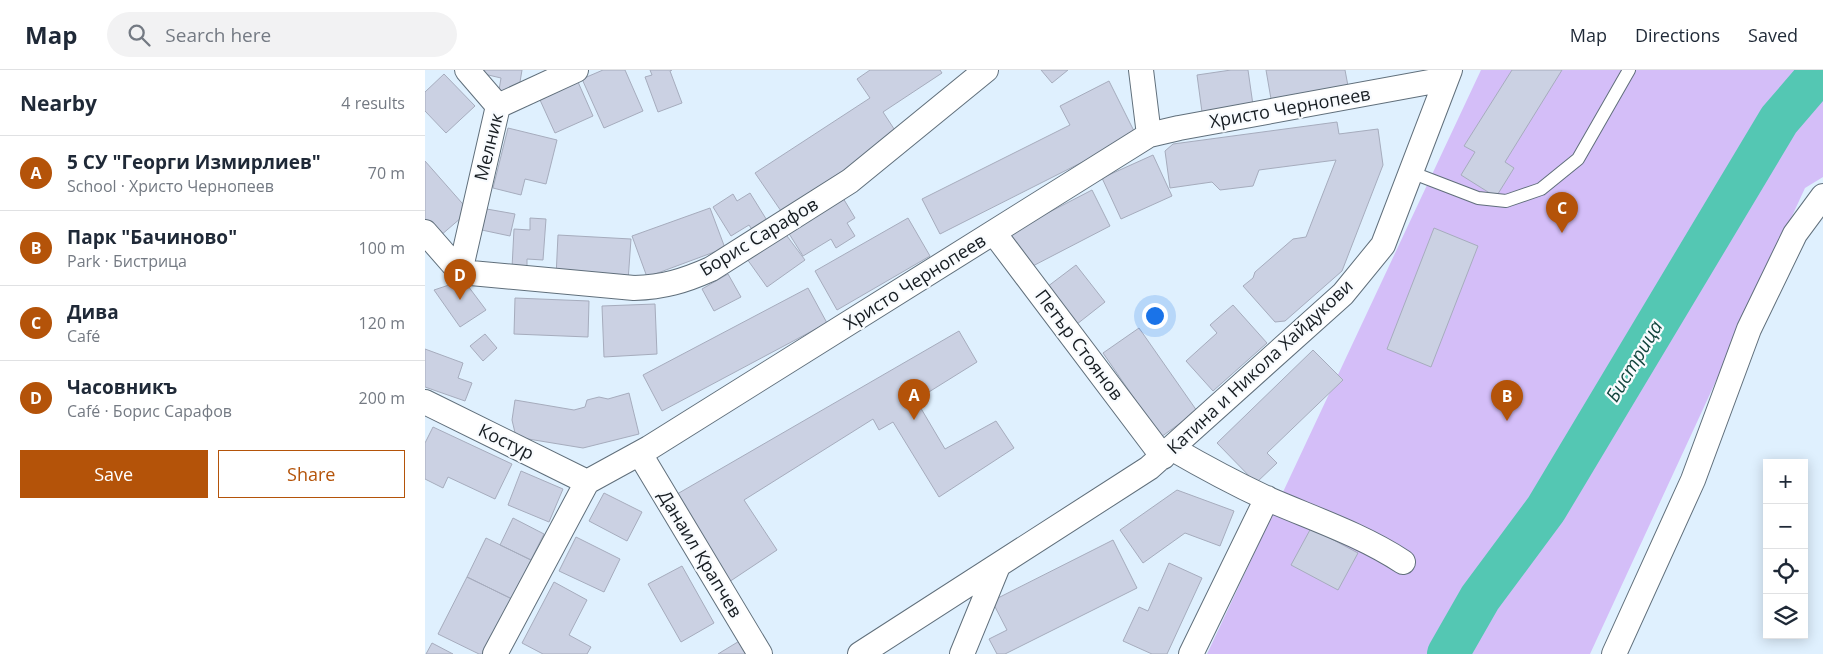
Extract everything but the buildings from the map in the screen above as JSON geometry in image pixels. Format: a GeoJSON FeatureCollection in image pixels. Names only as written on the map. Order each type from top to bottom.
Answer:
{"type":"FeatureCollection","features":[{"type":"Feature","properties":{"kind":"street"},"geometry":{"type":"LineString","coordinates":[[467,70],[497,106]]}},
{"type":"Feature","properties":{"kind":"street","name":"Мелник"},"geometry":{"type":"LineString","coordinates":[[460,272],[497,106],[576,70]]}},
{"type":"Feature","properties":{"kind":"street","name":"Борис Сарафов"},"geometry":{"type":"LineString","coordinates":[[460,272],[634,288],[662,287],[690,278],[711,269],[850,181],[986,70]]}},
{"type":"Feature","properties":{"kind":"street"},"geometry":{"type":"LineString","coordinates":[[1141,70],[1149,135]]}},
{"type":"Feature","properties":{"kind":"street","name":"Христо Чернопеев"},"geometry":{"type":"LineString","coordinates":[[587,482],[641,454],[1149,135],[1448,75]]}},
{"type":"Feature","properties":{"kind":"street","name":"Катина и Никола Хайдукови"},"geometry":{"type":"LineString","coordinates":[[860,654],[998,566],[1168,453],[1343,294],[1383,245],[1413,173],[1448,75]]}},
{"type":"Feature","properties":{"kind":"street"},"geometry":{"type":"LineString","coordinates":[[1614,654],[1693,480],[1749,329],[1795,234],[1823,196]]}},
{"type":"Feature","properties":{"kind":"street"},"geometry":{"type":"LineString","coordinates":[[425,232],[460,272]]}},
{"type":"Feature","properties":{"kind":"street","name":"Петър Стоянов"},"geometry":{"type":"LineString","coordinates":[[994,233],[1168,453]]}},
{"type":"Feature","properties":{"kind":"street","name":"Костур"},"geometry":{"type":"LineString","coordinates":[[425,402],[587,482]]}},
{"type":"Feature","properties":{"kind":"street"},"geometry":{"type":"LineString","coordinates":[[1168,453],[1203,467],[1267,498],[1376,544],[1403,562]]}},
{"type":"Feature","properties":{"kind":"street","name":"Данаил Крапчев"},"geometry":{"type":"LineString","coordinates":[[641,454],[760,654]]}},
{"type":"Feature","properties":{"kind":"street"},"geometry":{"type":"LineString","coordinates":[[495,654],[587,482]]}},
{"type":"Feature","properties":{"kind":"street"},"geometry":{"type":"LineString","coordinates":[[1191,654],[1267,498]]}},
{"type":"Feature","properties":{"kind":"street"},"geometry":{"type":"LineString","coordinates":[[962,654],[998,566]]}},
{"type":"Feature","properties":{"kind":"lane"},"geometry":{"type":"LineString","coordinates":[[1413,173],[1478,198],[1506,201],[1541,189],[1578,159],[1629,70]]}},
{"type":"Feature","properties":{"kind":"shaded area"},"geometry":{"type":"Polygon","coordinates":[[[1481,70],[1823,70],[1823,177],[1805,188],[1590,654],[1207,654],[1481,70]]]}},
{"type":"Feature","properties":{"kind":"waterway","name":"Бистрица"},"geometry":{"type":"LineString","coordinates":[[1448,654],[1480,598],[1546,509],[1779,120],[1822,70]]}},
{"type":"Feature","properties":{"kind":"place","name":"Дива"},"geometry":{"type":"Point","coordinates":[1562,233]}},
{"type":"Feature","properties":{"kind":"place","name":"Часовникъ"},"geometry":{"type":"Point","coordinates":[460,300]}},
{"type":"Feature","properties":{"kind":"place","name":"5 СУ \"Георги Измирлиев\""},"geometry":{"type":"Point","coordinates":[914,420]}},
{"type":"Feature","properties":{"kind":"place","name":"Парк \"Бачиново\""},"geometry":{"type":"Point","coordinates":[1507,421]}}]}
